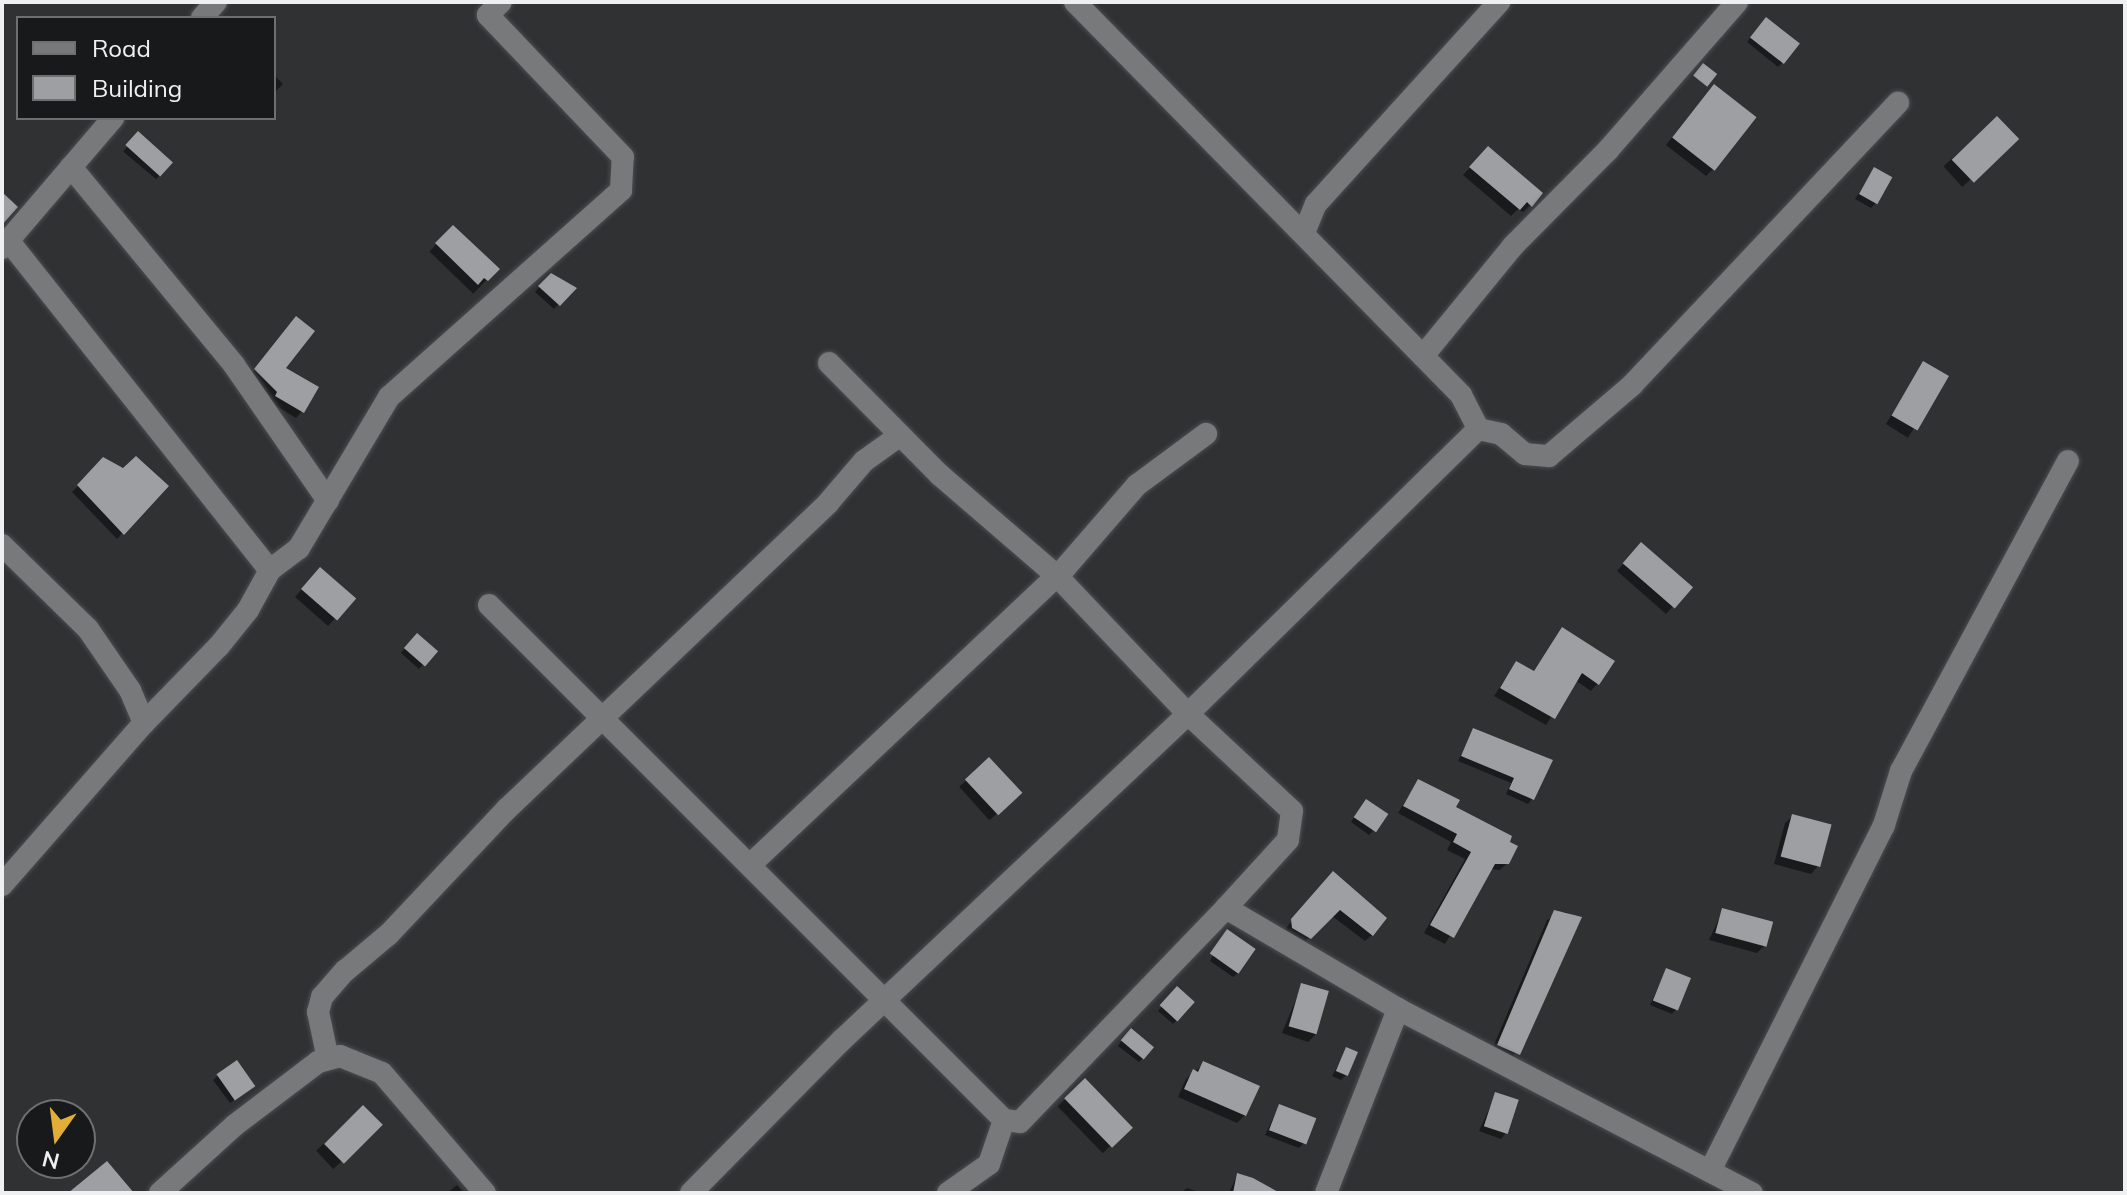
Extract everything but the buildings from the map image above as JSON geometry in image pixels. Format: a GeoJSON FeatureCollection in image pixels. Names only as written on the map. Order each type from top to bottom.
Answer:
{"type":"FeatureCollection","features":[{"type":"Feature","properties":{"kind":"street"},"geometry":{"type":"LineString","coordinates":[[1075,2],[1423,356],[1472,409],[1478,429]]}},
{"type":"Feature","properties":{"kind":"street"},"geometry":{"type":"LineString","coordinates":[[1304,233],[1316,204],[1499,2]]}},
{"type":"Feature","properties":{"kind":"street"},"geometry":{"type":"LineString","coordinates":[[1423,356],[1513,246],[1608,150],[1737,2]]}},
{"type":"Feature","properties":{"kind":"street"},"geometry":{"type":"LineString","coordinates":[[2,885],[144,723],[219,646],[248,610],[270,570],[299,548],[389,397],[621,190],[623,157],[488,6]]}},
{"type":"Feature","properties":{"kind":"street"},"geometry":{"type":"LineString","coordinates":[[1478,429],[1501,434],[1536,457],[1549,456],[1560,448],[1632,385],[1898,103]]}},
{"type":"Feature","properties":{"kind":"street"},"geometry":{"type":"LineString","coordinates":[[111,120],[5,244],[270,570]]}},
{"type":"Feature","properties":{"kind":"street"},"geometry":{"type":"LineString","coordinates":[[71,167],[234,365],[328,501]]}},
{"type":"Feature","properties":{"kind":"street"},"geometry":{"type":"LineString","coordinates":[[489,605],[1004,1120],[1020,1122],[1288,840],[1292,811],[1188,714],[1057,576],[899,436],[829,363]]}},
{"type":"Feature","properties":{"kind":"street"},"geometry":{"type":"LineString","coordinates":[[691,1193],[886,999],[1188,714],[1478,429]]}},
{"type":"Feature","properties":{"kind":"street"},"geometry":{"type":"LineString","coordinates":[[750,865],[1057,576],[1137,485],[1206,434]]}},
{"type":"Feature","properties":{"kind":"street"},"geometry":{"type":"LineString","coordinates":[[328,1059],[318,1012],[322,997],[602,720],[828,503],[864,461],[899,436]]}},
{"type":"Feature","properties":{"kind":"street"},"geometry":{"type":"LineString","coordinates":[[1710,1171],[1884,825],[1901,771],[2068,461]]}},
{"type":"Feature","properties":{"kind":"street"},"geometry":{"type":"LineString","coordinates":[[2,545],[88,629],[130,690],[144,723]]}},
{"type":"Feature","properties":{"kind":"street"},"geometry":{"type":"LineString","coordinates":[[1226,908],[1398,1009],[1752,1193]]}},
{"type":"Feature","properties":{"kind":"street"},"geometry":{"type":"LineString","coordinates":[[1326,1193],[1398,1009]]}},
{"type":"Feature","properties":{"kind":"street"},"geometry":{"type":"LineString","coordinates":[[160,1193],[235,1125],[328,1059],[363,1061],[382,1073],[485,1193]]}},
{"type":"Feature","properties":{"kind":"street"},"geometry":{"type":"LineString","coordinates":[[948,1193],[989,1164],[1004,1120]]}}]}
